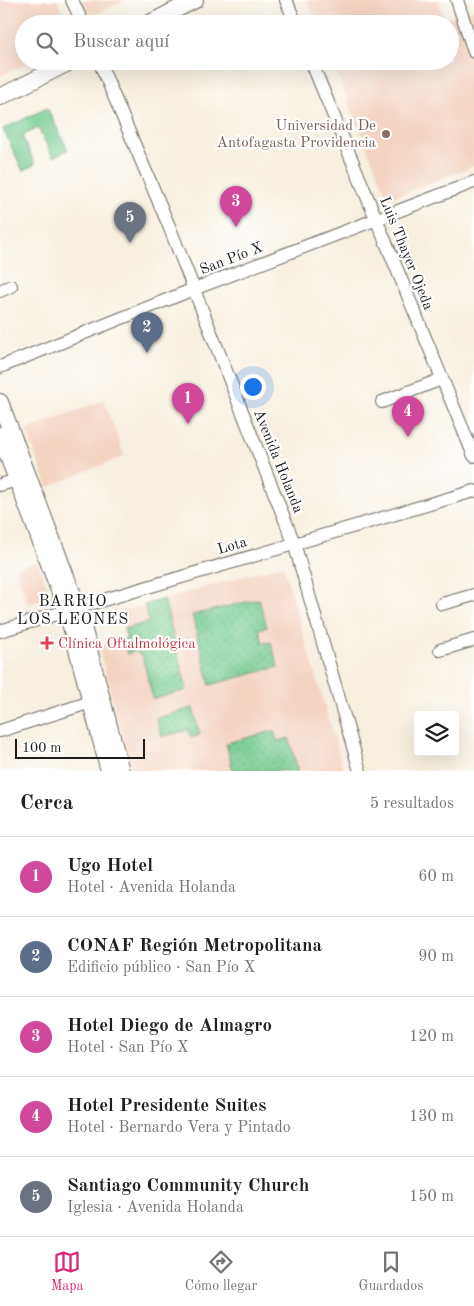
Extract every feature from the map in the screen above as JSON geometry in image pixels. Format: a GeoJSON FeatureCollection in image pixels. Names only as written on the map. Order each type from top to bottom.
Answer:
{"type":"FeatureCollection","features":[{"type":"Feature","properties":{"kind":"main road"},"geometry":{"type":"LineString","coordinates":[[166,15],[195,0]]}},
{"type":"Feature","properties":{"kind":"main road"},"geometry":{"type":"LineString","coordinates":[[0,96],[53,70]]}},
{"type":"Feature","properties":{"kind":"main road"},"geometry":{"type":"LineString","coordinates":[[0,402],[24,482],[72,609],[121,771]]}},
{"type":"Feature","properties":{"kind":"main road"},"geometry":{"type":"LineString","coordinates":[[0,435],[24,482]]}},
{"type":"Feature","properties":{"kind":"main road"},"geometry":{"type":"LineString","coordinates":[[72,609],[91,702],[109,771]]}},
{"type":"Feature","properties":{"kind":"street"},"geometry":{"type":"LineString","coordinates":[[72,0],[79,15]]}},
{"type":"Feature","properties":{"kind":"street"},"geometry":{"type":"LineString","coordinates":[[286,0],[292,15]]}},
{"type":"Feature","properties":{"kind":"street"},"geometry":{"type":"LineString","coordinates":[[457,0],[474,52]]}},
{"type":"Feature","properties":{"kind":"street","name":"Avenida Holanda"},"geometry":{"type":"LineString","coordinates":[[103,70],[169,226],[294,543],[360,771]]}},
{"type":"Feature","properties":{"kind":"street","name":"Luis Thayer Ojeda"},"geometry":{"type":"LineString","coordinates":[[315,70],[474,456]]}},
{"type":"Feature","properties":{"kind":"street","name":"San Pío X"},"geometry":{"type":"LineString","coordinates":[[0,367],[194,289],[474,182]]}},
{"type":"Feature","properties":{"kind":"street"},"geometry":{"type":"LineString","coordinates":[[382,402],[442,379]]}},
{"type":"Feature","properties":{"kind":"street"},"geometry":{"type":"LineString","coordinates":[[0,485],[24,482]]}},
{"type":"Feature","properties":{"kind":"street","name":"Lota"},"geometry":{"type":"LineString","coordinates":[[0,631],[474,491]]}},
{"type":"Feature","properties":{"kind":"street"},"geometry":{"type":"LineString","coordinates":[[442,604],[474,595]]}},
{"type":"Feature","properties":{"kind":"street"},"geometry":{"type":"LineString","coordinates":[[440,650],[474,640]]}},
{"type":"Feature","properties":{"kind":"street"},"geometry":{"type":"LineString","coordinates":[[0,730],[91,702]]}},
{"type":"Feature","properties":{"kind":"shaded area"},"geometry":{"type":"Polygon","coordinates":[[[0,0],[57,0],[63,15],[15,15],[15,69],[0,76],[0,0]]]}},
{"type":"Feature","properties":{"kind":"shaded area"},"geometry":{"type":"Polygon","coordinates":[[[79,0],[125,0],[95,15],[85,15],[79,0]]]}},
{"type":"Feature","properties":{"kind":"shaded area"},"geometry":{"type":"Polygon","coordinates":[[[307,0],[438,0],[444,15],[313,15],[307,0]]]}},
{"type":"Feature","properties":{"kind":"shaded area"},"geometry":{"type":"Polygon","coordinates":[[[474,9],[474,166],[388,199],[336,70],[459,70],[459,15],[457,15],[474,9]]]}},
{"type":"Feature","properties":{"kind":"shaded area"},"geometry":{"type":"Polygon","coordinates":[[[104,400],[124,456],[48,487],[26,430],[104,400]]]}},
{"type":"Feature","properties":{"kind":"shaded area"},"geometry":{"type":"Polygon","coordinates":[[[37,561],[51,597],[28,604],[16,568],[37,561]]]}},
{"type":"Feature","properties":{"kind":"shaded area"},"geometry":{"type":"Polygon","coordinates":[[[283,565],[344,771],[132,771],[98,645],[125,638],[119,612],[283,565]]]}},
{"type":"Feature","properties":{"kind":"green space"},"geometry":{"type":"Polygon","coordinates":[[[47,108],[68,150],[53,157],[38,128],[22,136],[35,164],[23,171],[3,129],[47,108]]]}},
{"type":"Feature","properties":{"kind":"green space"},"geometry":{"type":"Polygon","coordinates":[[[164,599],[187,690],[153,699],[142,655],[139,655],[137,651],[127,654],[124,639],[127,638],[124,629],[149,622],[144,605],[164,599]]]}},
{"type":"Feature","properties":{"kind":"green space"},"geometry":{"type":"Polygon","coordinates":[[[259,599],[267,627],[259,629],[263,643],[271,642],[278,667],[210,685],[192,615],[259,599]]]}},
{"type":"Feature","properties":{"kind":"green space"},"geometry":{"type":"Polygon","coordinates":[[[193,708],[200,735],[191,738],[188,730],[162,737],[156,718],[193,708]]]}},
{"type":"Feature","properties":{"kind":"green space"},"geometry":{"type":"Polygon","coordinates":[[[274,731],[277,741],[289,738],[298,771],[233,771],[226,743],[274,731]]]}},
{"type":"Feature","properties":{"kind":"place","name":"Universidad De Antofagasta Providencia"},"geometry":{"type":"Point","coordinates":[386,134]}},
{"type":"Feature","properties":{"kind":"place","name":"Hotel Diego de Almagro"},"geometry":{"type":"Point","coordinates":[236,227]}},
{"type":"Feature","properties":{"kind":"place","name":"Santiago Community Church"},"geometry":{"type":"Point","coordinates":[130,243]}},
{"type":"Feature","properties":{"kind":"place","name":"CONAF Región Metropolitana"},"geometry":{"type":"Point","coordinates":[147,353]}},
{"type":"Feature","properties":{"kind":"place","name":"Ugo Hotel"},"geometry":{"type":"Point","coordinates":[188,424]}},
{"type":"Feature","properties":{"kind":"place","name":"Hotel Presidente Suites"},"geometry":{"type":"Point","coordinates":[408,437]}},
{"type":"Feature","properties":{"kind":"place","name":"Clínica Oftalmológica"},"geometry":{"type":"Point","coordinates":[47,643]}},
{"type":"Feature","properties":{"kind":"district","name":"BARRIO LOS LEONES"},"geometry":{"type":"Point","coordinates":[73,609]}}]}
